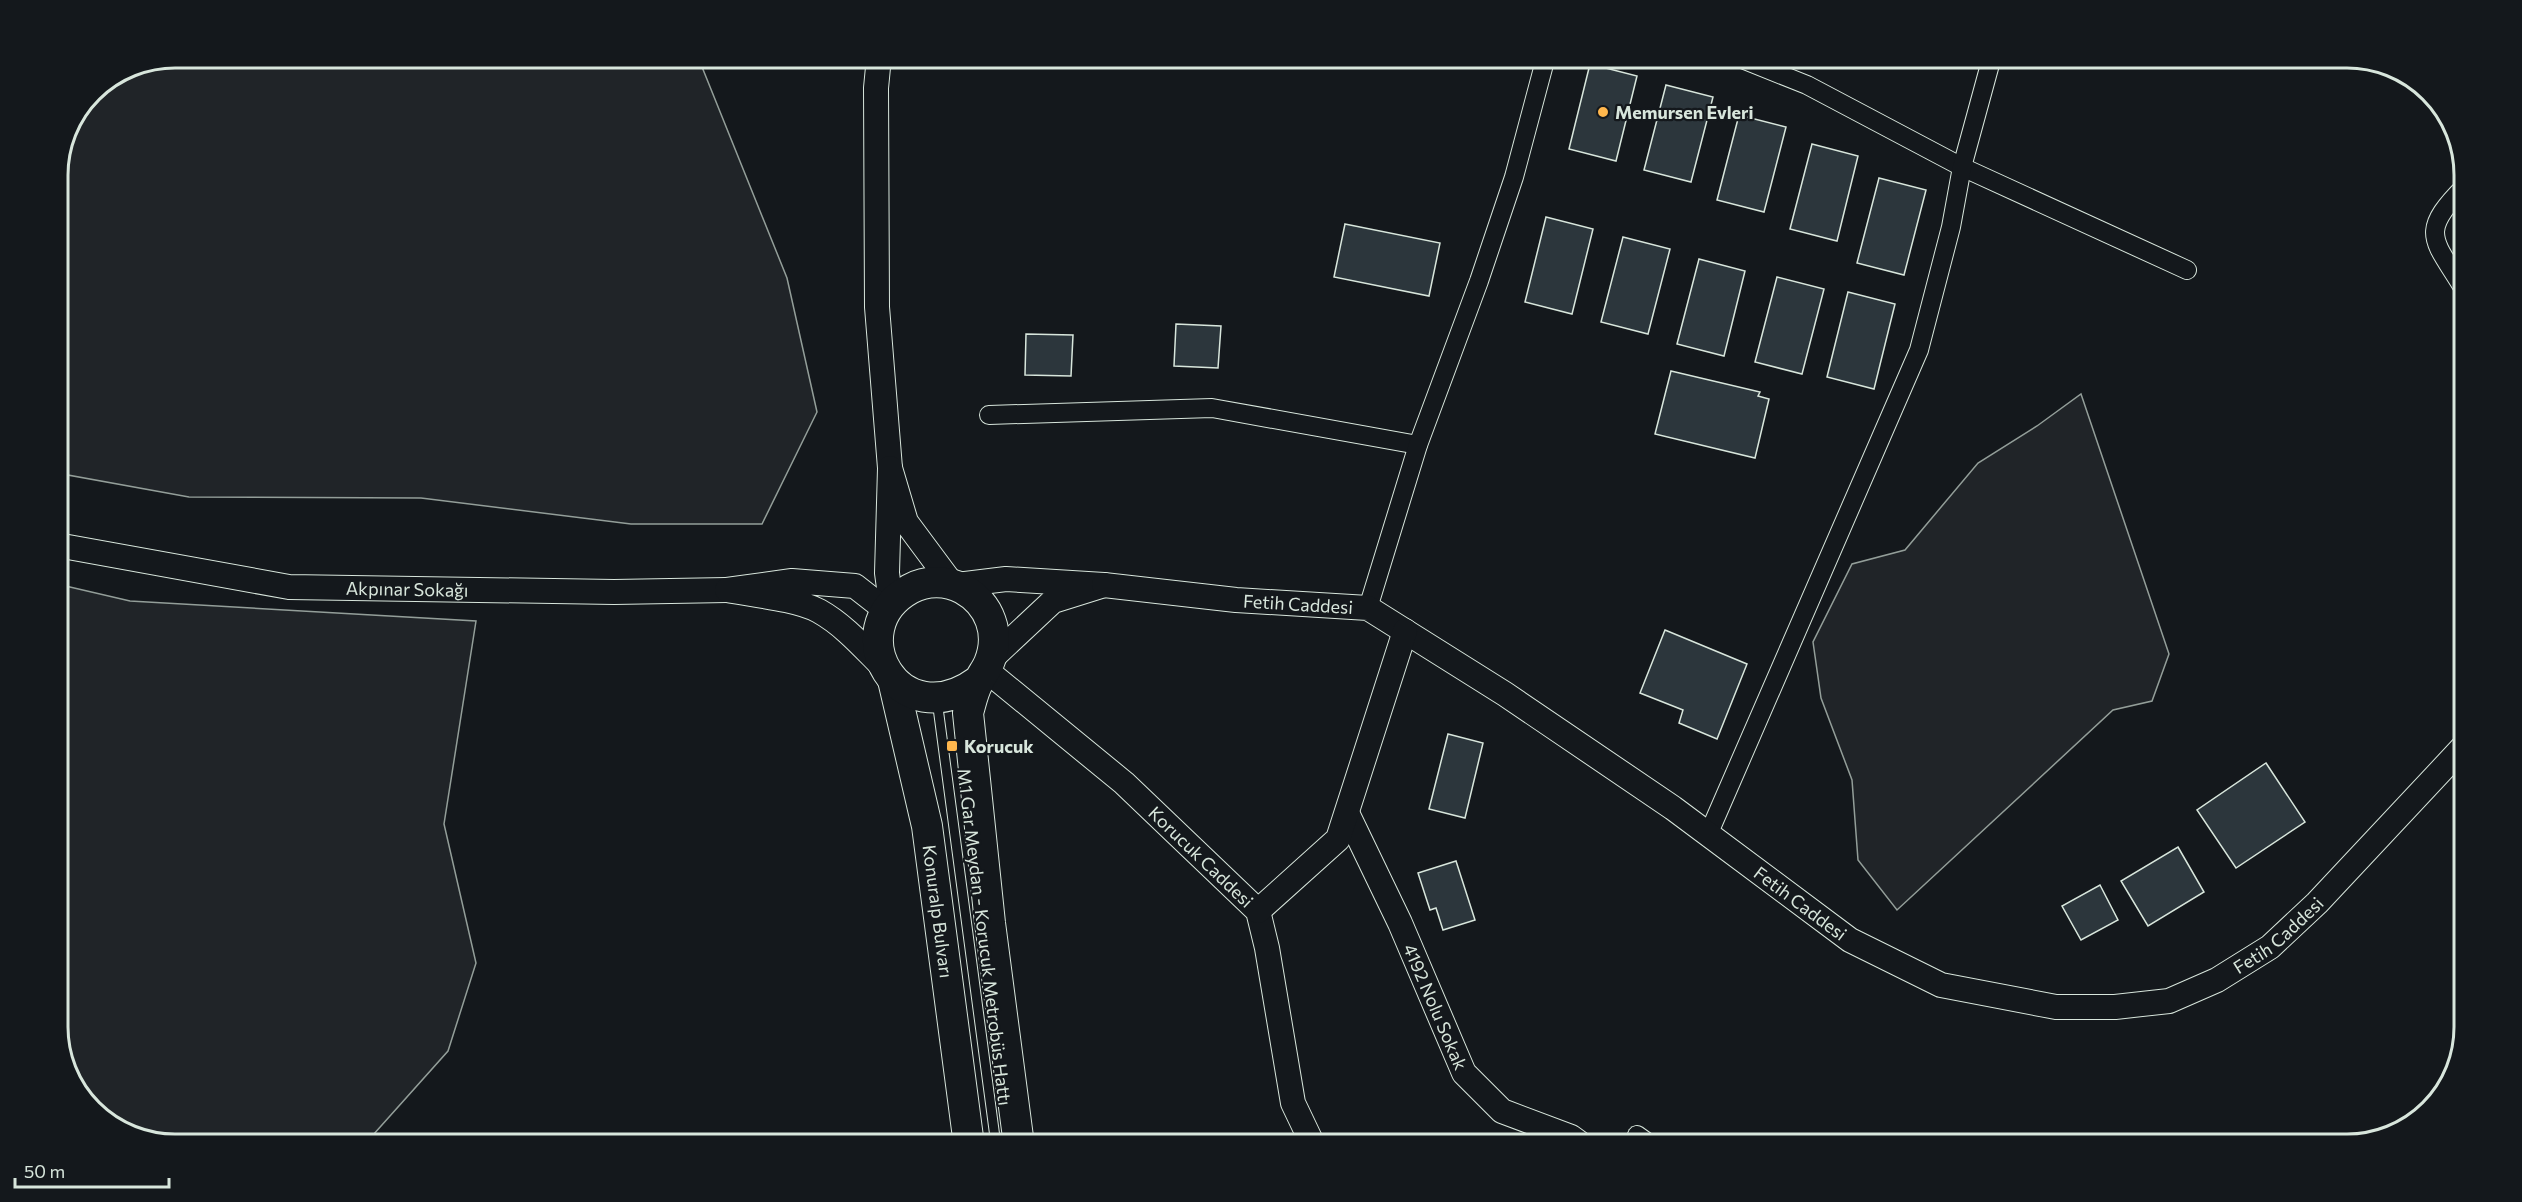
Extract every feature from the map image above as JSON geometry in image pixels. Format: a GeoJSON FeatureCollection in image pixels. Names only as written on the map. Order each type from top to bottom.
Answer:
{"type":"FeatureCollection","features":[{"type":"Feature","properties":{"kind":"main road"},"geometry":{"type":"LineString","coordinates":[[985,670],[963,692],[937,698],[926,698],[908,692],[888,674],[878,646],[880,626],[889,607],[901,594],[918,584],[938,581],[954,585],[974,595],[986,610],[994,628],[994,647],[985,670],[968,713],[990,923],[1018,1134]]}},
{"type":"Feature","properties":{"kind":"main road","name":"Konuralp Bulvarı"},"geometry":{"type":"LineString","coordinates":[[888,674],[927,826],[968,1134]]}},
{"type":"Feature","properties":{"kind":"street"},"geometry":{"type":"LineString","coordinates":[[878,68],[876,88],[877,307],[890,468],[887,573],[889,607]]}},
{"type":"Feature","properties":{"kind":"street"},"geometry":{"type":"LineString","coordinates":[[1368,608],[1418,445],[1479,281],[1514,177],[1543,68]]}},
{"type":"Feature","properties":{"kind":"street"},"geometry":{"type":"LineString","coordinates":[[1764,68],[1807,85],[1962,166],[2187,270]]}},
{"type":"Feature","properties":{"kind":"street"},"geometry":{"type":"LineString","coordinates":[[1708,835],[1919,350],[1951,227],[1962,166],[1989,68]]}},
{"type":"Feature","properties":{"kind":"street"},"geometry":{"type":"LineString","coordinates":[[2454,197],[2437,219],[2434,232],[2436,242],[2454,272]]}},
{"type":"Feature","properties":{"kind":"street"},"geometry":{"type":"LineString","coordinates":[[989,415],[1212,408],[1418,445]]}},
{"type":"Feature","properties":{"kind":"street"},"geometry":{"type":"LineString","coordinates":[[890,468],[906,522],[954,585]]}},
{"type":"Feature","properties":{"kind":"street","name":"Akpınar Sokağı"},"geometry":{"type":"LineString","coordinates":[[68,546],[289,587],[614,592],[727,590],[792,581],[855,586],[889,607]]}},
{"type":"Feature","properties":{"kind":"street","name":"Fetih Caddesi"},"geometry":{"type":"LineString","coordinates":[[954,585],[1006,579],[1104,585],[1236,600],[1368,608],[1505,694],[1708,835],[1850,940],[1941,985],[2056,1007],[2115,1007],[2169,1001],[2217,980],[2270,947],[2317,903],[2454,757]]}},
{"type":"Feature","properties":{"kind":"street","name":"Fetih Caddesi"},"geometry":{"type":"LineString","coordinates":[[985,670],[1053,601],[1104,585]]}},
{"type":"Feature","properties":{"kind":"street","name":"Akpınar Sokağı"},"geometry":{"type":"LineString","coordinates":[[727,590],[817,610],[846,630],[888,674]]}},
{"type":"Feature","properties":{"kind":"street"},"geometry":{"type":"LineString","coordinates":[[1258,911],[1338,839],[1405,631]]}},
{"type":"Feature","properties":{"kind":"street","name":"Korucuk Caddesi"},"geometry":{"type":"LineString","coordinates":[[985,670],[1124,783],[1258,911],[1267,948],[1293,1103],[1308,1134]]}},
{"type":"Feature","properties":{"kind":"street","name":"4192 Nolu Sokak"},"geometry":{"type":"LineString","coordinates":[[1347,813],[1400,922],[1464,1073],[1502,1111],[1563,1134]]}},
{"type":"Feature","properties":{"kind":"lane","name":"M1 Gar Meydan - Korucuk Metrobüs Hattı"},"geometry":{"type":"LineString","coordinates":[[937,698],[995,1134]]}},
{"type":"Feature","properties":{"kind":"shaded area"},"geometry":{"type":"Polygon","coordinates":[[[167,68],[702,68],[787,278],[817,412],[762,524],[631,524],[421,498],[189,497],[68,475],[68,167],[71,147],[85,115],[109,90],[140,73],[167,68]]]}},
{"type":"Feature","properties":{"kind":"shaded area"},"geometry":{"type":"Polygon","coordinates":[[[2081,394],[2169,654],[2152,701],[2113,710],[1897,910],[1858,860],[1852,780],[1821,698],[1813,642],[1852,564],[1905,550],[1978,463],[2037,426],[2081,394]]]}},
{"type":"Feature","properties":{"kind":"shaded area"},"geometry":{"type":"Polygon","coordinates":[[[68,587],[130,601],[476,621],[444,824],[476,963],[448,1051],[374,1134],[167,1134],[133,1126],[115,1117],[94,1098],[85,1087],[73,1062],[68,1035],[68,587]]]}},
{"type":"Feature","properties":{"kind":"building","name":"Memursen Evleri"},"geometry":{"type":"Polygon","coordinates":[[[1589,68],[1606,68],[1637,76],[1616,161],[1569,149],[1589,68]]]}},
{"type":"Feature","properties":{"kind":"building"},"geometry":{"type":"Polygon","coordinates":[[[1666,85],[1713,97],[1691,182],[1644,170],[1666,85]]]}},
{"type":"Feature","properties":{"kind":"building"},"geometry":{"type":"Polygon","coordinates":[[[1739,115],[1786,127],[1764,212],[1717,200],[1739,115]]]}},
{"type":"Feature","properties":{"kind":"building"},"geometry":{"type":"Polygon","coordinates":[[[1812,144],[1858,156],[1837,241],[1790,229],[1812,144]]]}},
{"type":"Feature","properties":{"kind":"building"},"geometry":{"type":"Polygon","coordinates":[[[1879,178],[1926,190],[1904,275],[1857,263],[1879,178]]]}},
{"type":"Feature","properties":{"kind":"building"},"geometry":{"type":"Polygon","coordinates":[[[1546,217],[1593,229],[1572,314],[1525,302],[1546,217]]]}},
{"type":"Feature","properties":{"kind":"building"},"geometry":{"type":"Polygon","coordinates":[[[1345,224],[1440,243],[1429,296],[1334,277],[1345,224]]]}},
{"type":"Feature","properties":{"kind":"building"},"geometry":{"type":"Polygon","coordinates":[[[1623,237],[1670,249],[1648,334],[1601,322],[1623,237]]]}},
{"type":"Feature","properties":{"kind":"building"},"geometry":{"type":"Polygon","coordinates":[[[1699,259],[1745,271],[1724,356],[1677,344],[1699,259]]]}},
{"type":"Feature","properties":{"kind":"building"},"geometry":{"type":"Polygon","coordinates":[[[1777,277],[1824,289],[1802,374],[1755,362],[1777,277]]]}},
{"type":"Feature","properties":{"kind":"building"},"geometry":{"type":"Polygon","coordinates":[[[1848,292],[1895,304],[1874,389],[1827,377],[1848,292]]]}},
{"type":"Feature","properties":{"kind":"building"},"geometry":{"type":"Polygon","coordinates":[[[1176,324],[1221,326],[1218,368],[1174,366],[1176,324]]]}},
{"type":"Feature","properties":{"kind":"building"},"geometry":{"type":"Polygon","coordinates":[[[1026,334],[1073,335],[1071,376],[1025,375],[1026,334]]]}},
{"type":"Feature","properties":{"kind":"building"},"geometry":{"type":"Polygon","coordinates":[[[1671,371],[1760,392],[1758,396],[1769,399],[1755,458],[1655,434],[1671,371]]]}},
{"type":"Feature","properties":{"kind":"building"},"geometry":{"type":"Polygon","coordinates":[[[1665,630],[1747,664],[1717,739],[1679,723],[1683,710],[1640,693],[1665,630]]]}},
{"type":"Feature","properties":{"kind":"building"},"geometry":{"type":"Polygon","coordinates":[[[1448,734],[1483,743],[1465,818],[1429,809],[1448,734]]]}},
{"type":"Feature","properties":{"kind":"building"},"geometry":{"type":"Polygon","coordinates":[[[2266,763],[2305,822],[2236,868],[2197,810],[2266,763]]]}},
{"type":"Feature","properties":{"kind":"building"},"geometry":{"type":"Polygon","coordinates":[[[2178,847],[2204,892],[2148,926],[2121,881],[2178,847]]]}},
{"type":"Feature","properties":{"kind":"building"},"geometry":{"type":"Polygon","coordinates":[[[1456,861],[1475,920],[1443,930],[1436,908],[1430,910],[1418,873],[1456,861]]]}},
{"type":"Feature","properties":{"kind":"building"},"geometry":{"type":"Polygon","coordinates":[[[2100,885],[2118,920],[2081,940],[2062,906],[2100,885]]]}},
{"type":"Feature","properties":{"kind":"place","name":"Memursen Evleri"},"geometry":{"type":"Point","coordinates":[1603,112]}},
{"type":"Feature","properties":{"kind":"place","name":"Korucuk"},"geometry":{"type":"Point","coordinates":[952,746]}}]}
